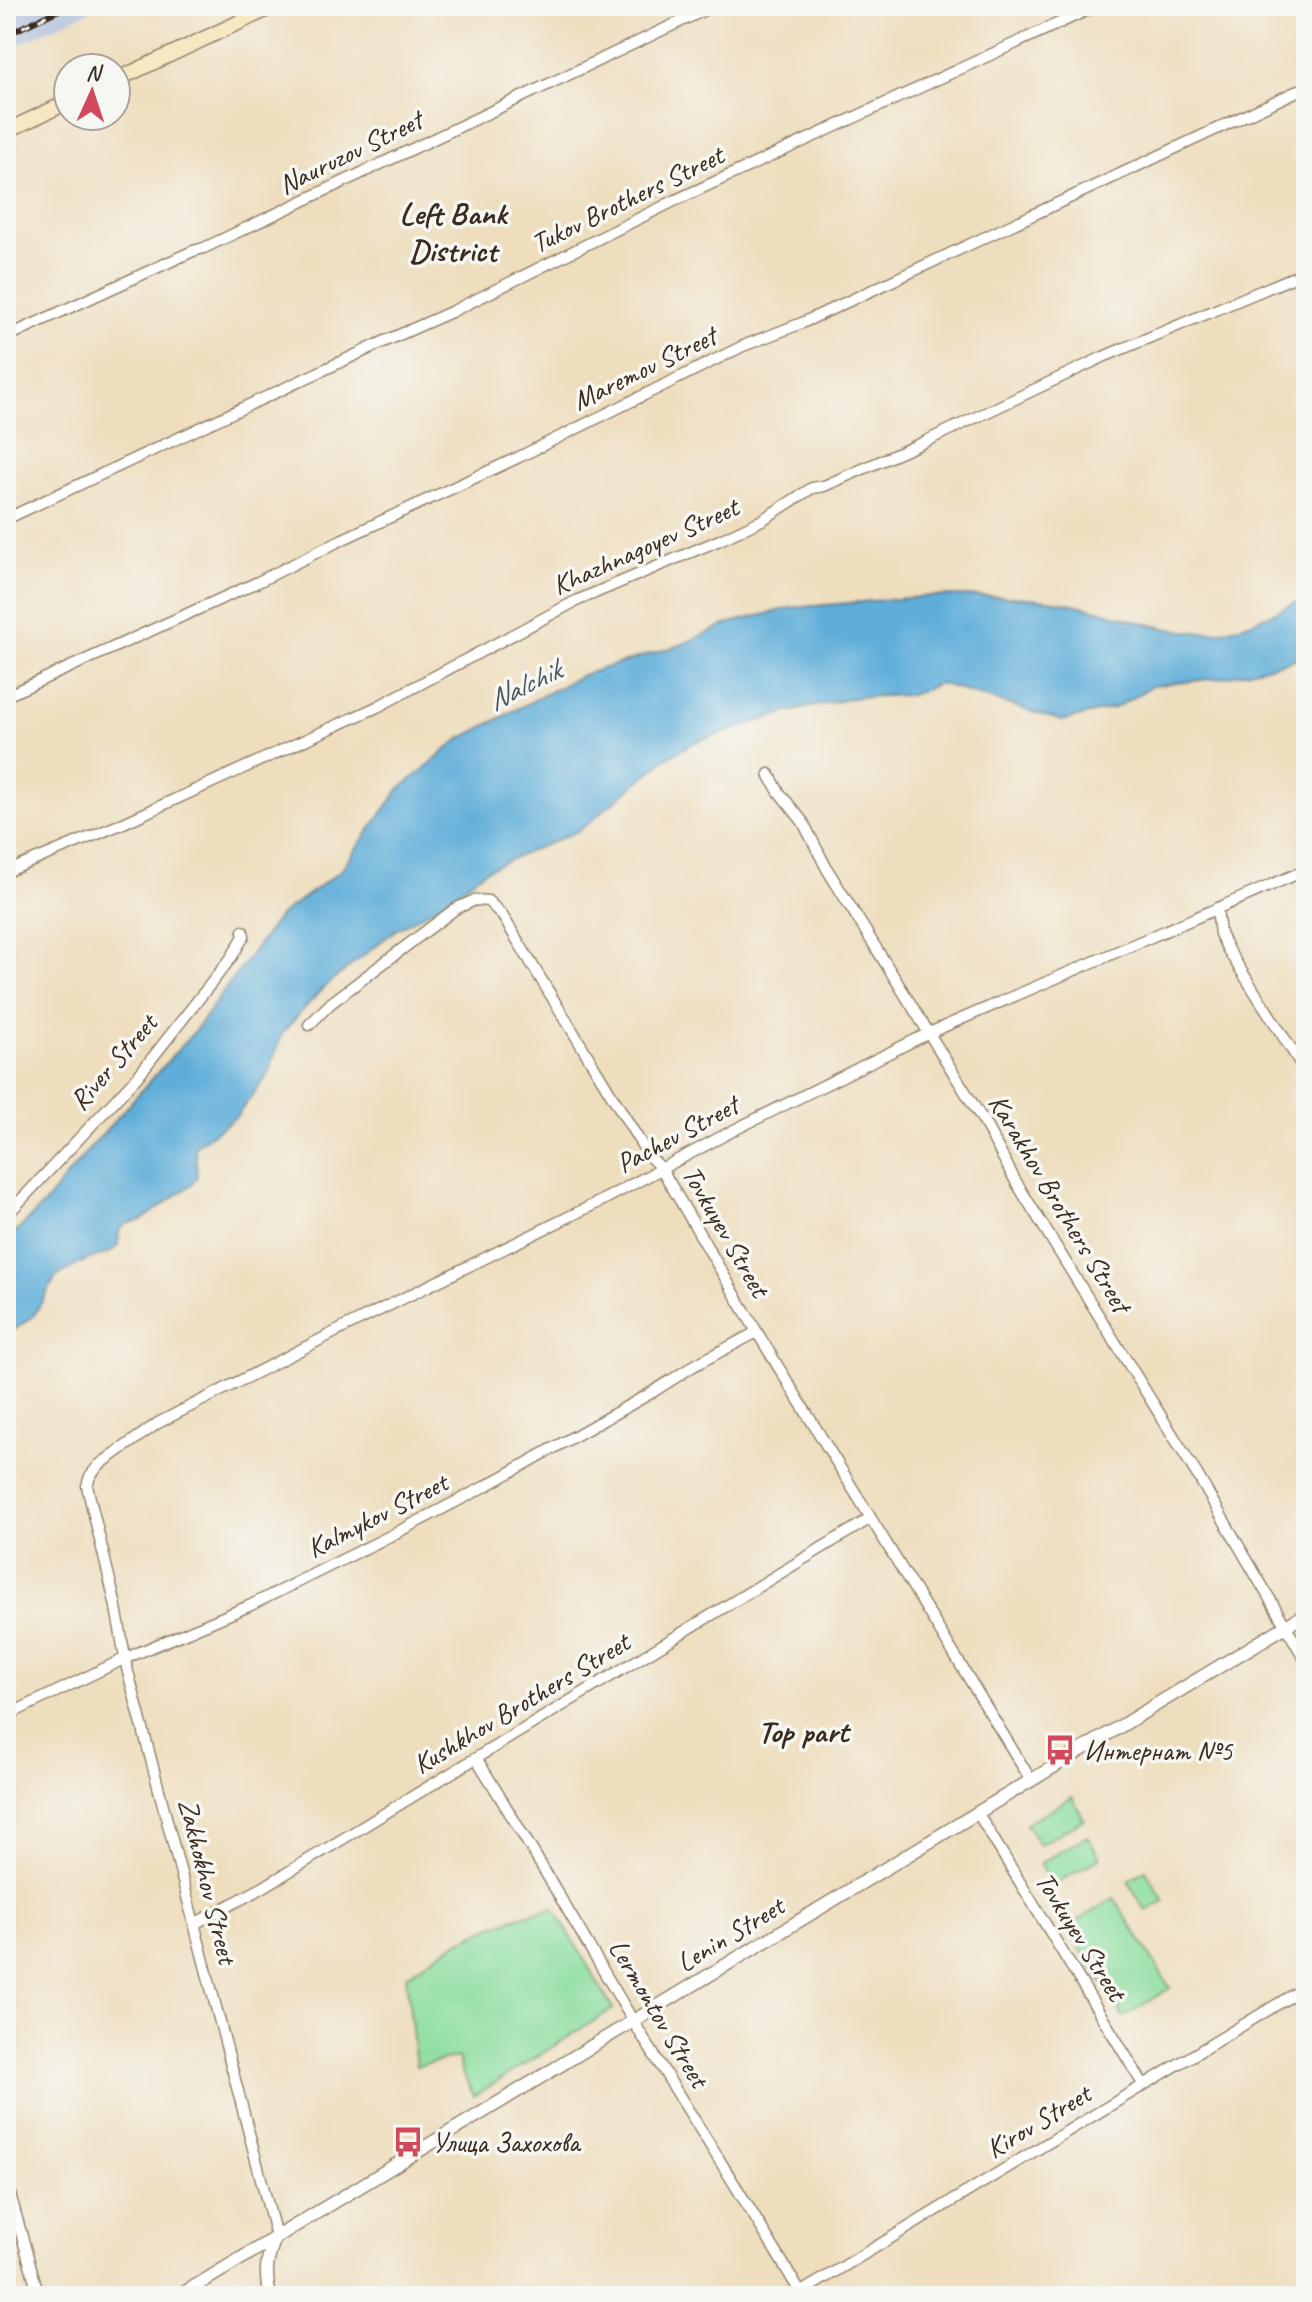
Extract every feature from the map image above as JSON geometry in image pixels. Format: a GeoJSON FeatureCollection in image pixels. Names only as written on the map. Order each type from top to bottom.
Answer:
{"type":"FeatureCollection","features":[{"type":"Feature","properties":{"kind":"main road"},"geometry":{"type":"LineString","coordinates":[[132,73],[274,6]]}},
{"type":"Feature","properties":{"kind":"main road"},"geometry":{"type":"LineString","coordinates":[[6,131],[52,109]]}},
{"type":"Feature","properties":{"kind":"street","name":"Nauruzov Street"},"geometry":{"type":"LineString","coordinates":[[6,337],[218,241],[713,6]]}},
{"type":"Feature","properties":{"kind":"street","name":"Tukov Brothers Street"},"geometry":{"type":"LineString","coordinates":[[6,519],[451,312],[676,200],[1096,6]]}},
{"type":"Feature","properties":{"kind":"street","name":"Maremov Street"},"geometry":{"type":"LineString","coordinates":[[6,696],[258,582],[743,346],[802,323],[1306,87]]}},
{"type":"Feature","properties":{"kind":"street","name":"Khazhnagoyev Street"},"geometry":{"type":"LineString","coordinates":[[6,872],[119,825],[377,707],[576,601],[762,520],[812,488],[824,486],[922,443],[1103,357],[1306,272]]}},
{"type":"Feature","properties":{"kind":"street","name":"Karakhov Brothers Street"},"geometry":{"type":"LineString","coordinates":[[769,774],[803,822],[827,869],[984,1122],[1016,1182],[1198,1476],[1306,1661]]}},
{"type":"Feature","properties":{"kind":"street","name":"Pachev Street"},"geometry":{"type":"LineString","coordinates":[[90,1476],[112,1453],[158,1423],[929,1033],[1306,870]]}},
{"type":"Feature","properties":{"kind":"street","name":"Tovkuyev Street"},"geometry":{"type":"LineString","coordinates":[[309,1025],[331,1003],[455,909],[475,900],[488,901],[502,915],[648,1155],[661,1168],[757,1332],[1031,1780]]}},
{"type":"Feature","properties":{"kind":"street"},"geometry":{"type":"LineString","coordinates":[[1217,908],[1220,934],[1228,950],[1306,1072]]}},
{"type":"Feature","properties":{"kind":"street","name":"River Street"},"geometry":{"type":"LineString","coordinates":[[6,1216],[138,1076],[231,958],[244,936],[243,931]]}},
{"type":"Feature","properties":{"kind":"street","name":"Kalmykov Street"},"geometry":{"type":"LineString","coordinates":[[6,1716],[126,1658],[249,1606],[486,1486],[757,1332]]}},
{"type":"Feature","properties":{"kind":"street","name":"Zakhokhov Street"},"geometry":{"type":"LineString","coordinates":[[90,1476],[87,1486],[126,1658],[276,2236],[268,2257],[266,2275],[270,2296]]}},
{"type":"Feature","properties":{"kind":"street","name":"Kushkhov Brothers Street"},"geometry":{"type":"LineString","coordinates":[[194,1924],[262,1888],[871,1518]]}},
{"type":"Feature","properties":{"kind":"street","name":"Lenin Street"},"geometry":{"type":"LineString","coordinates":[[179,2296],[1306,1614]]}},
{"type":"Feature","properties":{"kind":"street","name":"Lermontov Street"},"geometry":{"type":"LineString","coordinates":[[476,1758],[743,2196],[798,2294]]}},
{"type":"Feature","properties":{"kind":"street","name":"Tovkuyev Street"},"geometry":{"type":"LineString","coordinates":[[977,1812],[1143,2084]]}},
{"type":"Feature","properties":{"kind":"street","name":"Kirov Street"},"geometry":{"type":"LineString","coordinates":[[798,2294],[1306,1987]]}},
{"type":"Feature","properties":{"kind":"street"},"geometry":{"type":"LineString","coordinates":[[6,2180],[39,2296]]}},
{"type":"Feature","properties":{"kind":"shaded area"},"geometry":{"type":"Polygon","coordinates":[[[6,6],[100,6],[6,50],[6,6]]]}},
{"type":"Feature","properties":{"kind":"green space"},"geometry":{"type":"Polygon","coordinates":[[[1072,1797],[1084,1819],[1039,1845],[1026,1824],[1072,1797]]]}},
{"type":"Feature","properties":{"kind":"green space"},"geometry":{"type":"Polygon","coordinates":[[[1087,1836],[1100,1858],[1053,1885],[1040,1863],[1087,1836]]]}},
{"type":"Feature","properties":{"kind":"green space"},"geometry":{"type":"Polygon","coordinates":[[[1146,1870],[1164,1901],[1146,1911],[1128,1881],[1146,1870]]]}},
{"type":"Feature","properties":{"kind":"green space"},"geometry":{"type":"Polygon","coordinates":[[[1114,1898],[1170,1988],[1123,2017],[1067,1927],[1114,1898]]]}},
{"type":"Feature","properties":{"kind":"green space"},"geometry":{"type":"Polygon","coordinates":[[[554,1908],[613,2009],[474,2096],[458,2057],[416,2066],[406,1976],[476,1933],[514,1918],[554,1908]]]}},
{"type":"Feature","properties":{"kind":"water"},"geometry":{"type":"Polygon","coordinates":[[[932,596],[1051,600],[1158,627],[1194,632],[1237,627],[1306,598],[1306,654],[1226,677],[1152,686],[1117,707],[1062,721],[939,683],[911,695],[858,697],[788,712],[695,742],[668,757],[580,830],[486,870],[437,906],[394,931],[322,989],[283,1032],[267,1076],[236,1117],[195,1146],[197,1177],[192,1184],[142,1220],[126,1224],[119,1231],[118,1245],[111,1252],[86,1260],[56,1277],[34,1315],[6,1336],[6,1242],[45,1203],[193,1033],[280,915],[340,871],[398,791],[458,740],[582,675],[683,644],[730,623],[790,608],[932,596]]]}},
{"type":"Feature","properties":{"kind":"railway"},"geometry":{"type":"LineString","coordinates":[[6,35],[67,6]]}},
{"type":"Feature","properties":{"kind":"place","name":"Интернат №5"},"geometry":{"type":"Point","coordinates":[1060,1750]}},
{"type":"Feature","properties":{"kind":"place","name":"Улица Захохова"},"geometry":{"type":"Point","coordinates":[408,2142]}},
{"type":"Feature","properties":{"kind":"district","name":"Left Bank District"},"geometry":{"type":"Point","coordinates":[453,232]}},
{"type":"Feature","properties":{"kind":"district","name":"Top part"},"geometry":{"type":"Point","coordinates":[803,1731]}},
{"type":"Feature","properties":{"kind":"water label","name":"Nalchik"},"geometry":{"type":"Point","coordinates":[524,685]}}]}
